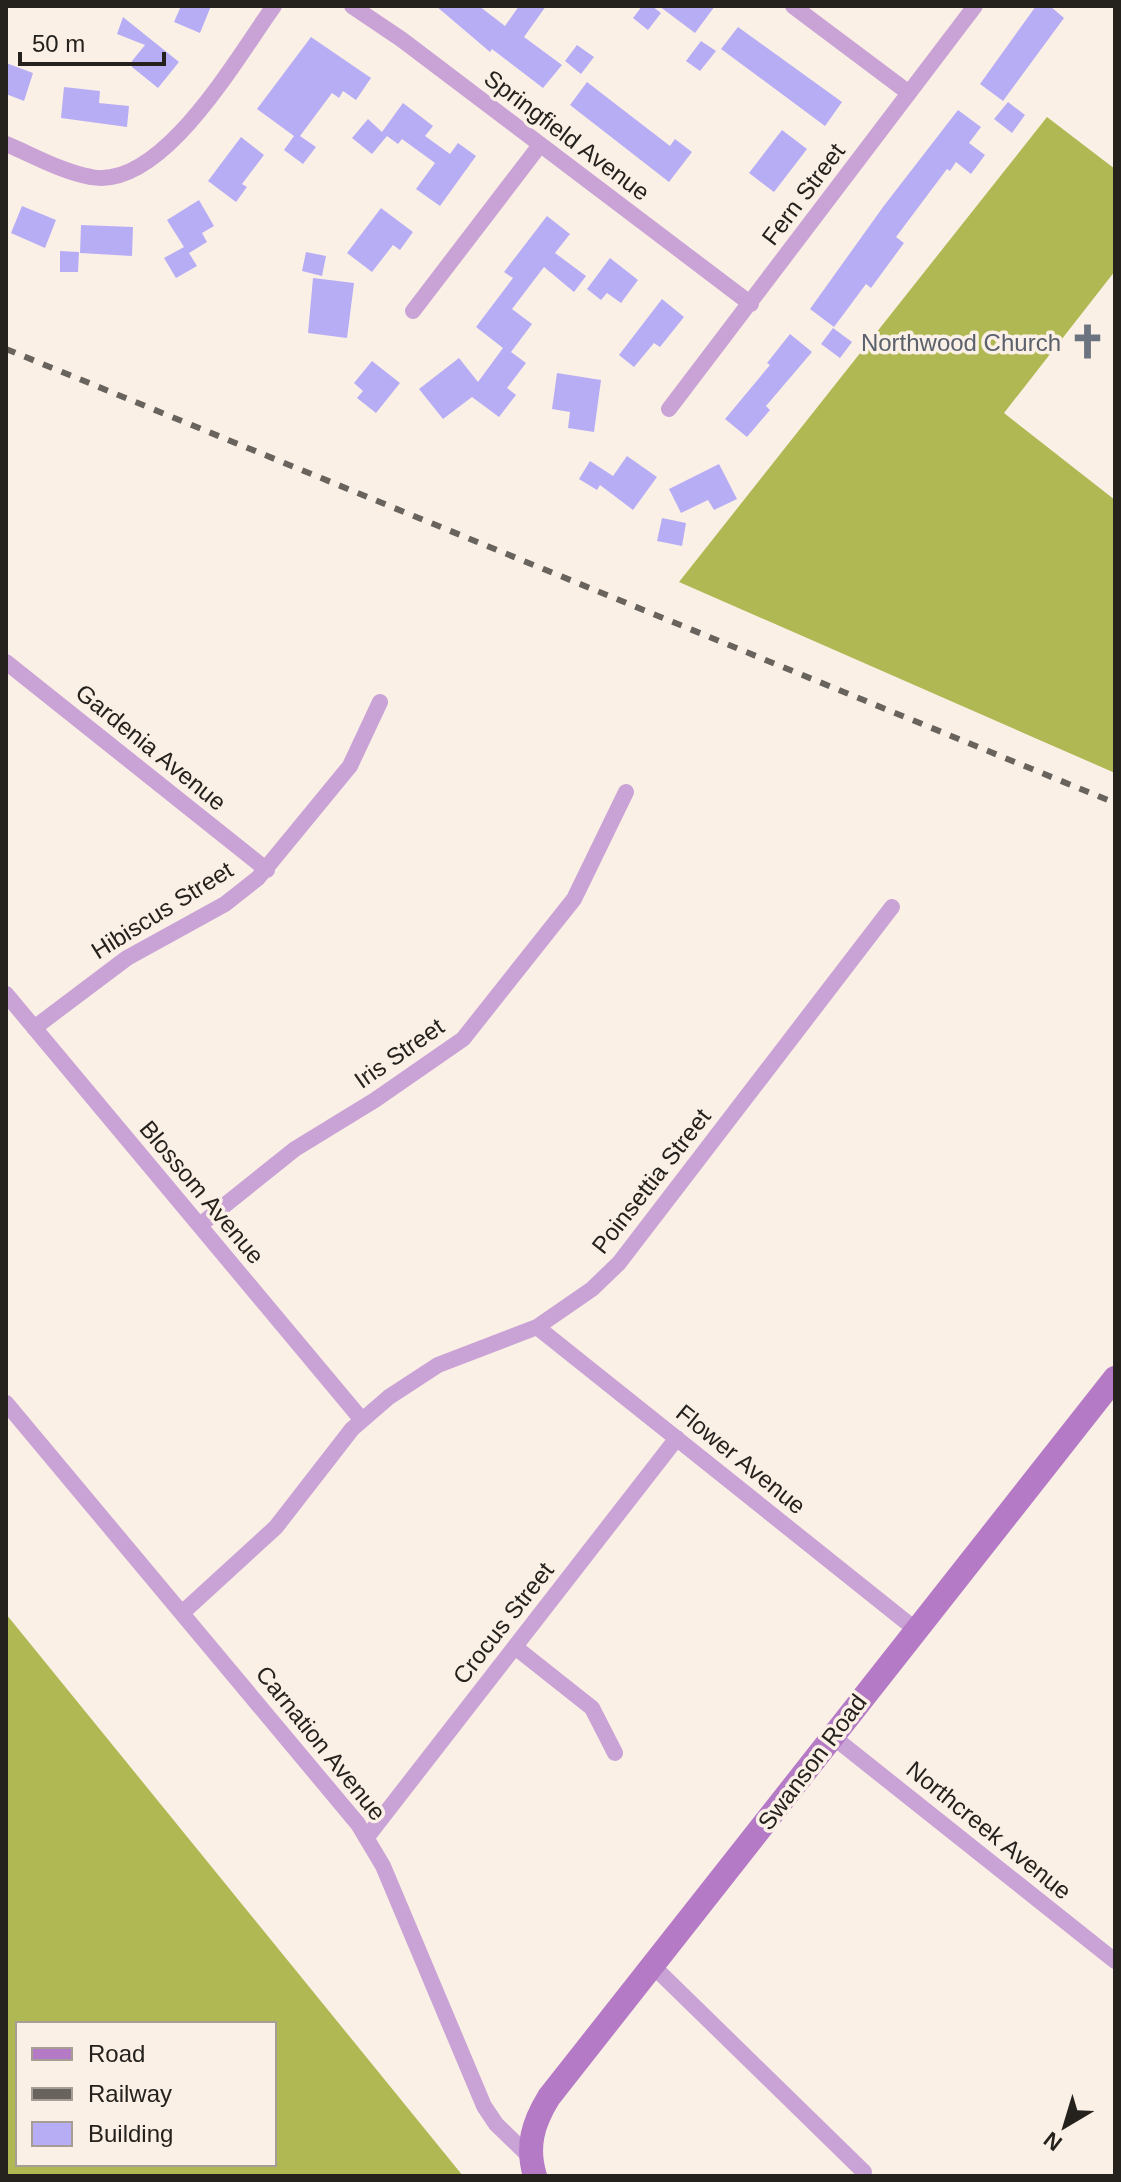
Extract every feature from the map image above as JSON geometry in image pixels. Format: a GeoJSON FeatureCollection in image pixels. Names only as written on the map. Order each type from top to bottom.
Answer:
{"type":"FeatureCollection","features":[{"type":"Feature","properties":{"kind":"street"},"geometry":{"type":"LineString","coordinates":[[6,144],[92,178],[120,177],[143,168],[180,133],[274,6]]}},
{"type":"Feature","properties":{"kind":"street","name":"Springfield Avenue"},"geometry":{"type":"LineString","coordinates":[[352,6],[751,304]]}},
{"type":"Feature","properties":{"kind":"street"},"geometry":{"type":"LineString","coordinates":[[793,6],[909,93]]}},
{"type":"Feature","properties":{"kind":"street","name":"Fern Street"},"geometry":{"type":"LineString","coordinates":[[669,409],[975,6]]}},
{"type":"Feature","properties":{"kind":"street"},"geometry":{"type":"LineString","coordinates":[[413,311],[540,145]]}},
{"type":"Feature","properties":{"kind":"street","name":"Gardenia Avenue"},"geometry":{"type":"LineString","coordinates":[[6,662],[267,870]]}},
{"type":"Feature","properties":{"kind":"street","name":"Hibiscus Street"},"geometry":{"type":"LineString","coordinates":[[34,1028],[108,970],[225,904],[267,870],[350,766],[380,702]]}},
{"type":"Feature","properties":{"kind":"street","name":"Iris Street"},"geometry":{"type":"LineString","coordinates":[[200,1225],[295,1149],[375,1100],[463,1039],[574,899],[626,792]]}},
{"type":"Feature","properties":{"kind":"street","name":"Poinsettia Street"},"geometry":{"type":"LineString","coordinates":[[182,1613],[276,1527],[362,1420],[407,1384],[438,1365],[537,1327],[592,1289],[631,1249],[892,907]]}},
{"type":"Feature","properties":{"kind":"street","name":"Blossom Avenue"},"geometry":{"type":"LineString","coordinates":[[6,994],[362,1420]]}},
{"type":"Feature","properties":{"kind":"street","name":"Flower Avenue"},"geometry":{"type":"LineString","coordinates":[[537,1327],[915,1629]]}},
{"type":"Feature","properties":{"kind":"street","name":"Swanson Road"},"geometry":{"type":"LineString","coordinates":[[532,2166],[535,2125],[549,2097],[1115,1378]]}},
{"type":"Feature","properties":{"kind":"street","name":"Carnation Avenue"},"geometry":{"type":"LineString","coordinates":[[6,1403],[367,1837],[383,1866],[484,2106],[532,2166]]}},
{"type":"Feature","properties":{"kind":"street","name":"Crocus Street"},"geometry":{"type":"LineString","coordinates":[[367,1837],[677,1438]]}},
{"type":"Feature","properties":{"kind":"street"},"geometry":{"type":"LineString","coordinates":[[515,1647],[592,1708],[615,1753]]}},
{"type":"Feature","properties":{"kind":"street","name":"Northcreek Avenue"},"geometry":{"type":"LineString","coordinates":[[832,1736],[1115,1961]]}},
{"type":"Feature","properties":{"kind":"street"},"geometry":{"type":"LineString","coordinates":[[653,1966],[864,2172]]}},
{"type":"Feature","properties":{"kind":"green space"},"geometry":{"type":"Polygon","coordinates":[[[1047,117],[1115,169],[1115,271],[1004,413],[1115,500],[1115,773],[679,582],[1047,117]]]}},
{"type":"Feature","properties":{"kind":"green space"},"geometry":{"type":"Polygon","coordinates":[[[6,1614],[463,2176],[6,2176],[6,1614]]]}},
{"type":"Feature","properties":{"kind":"building"},"geometry":{"type":"Polygon","coordinates":[[[181,6],[211,6],[200,33],[174,22],[181,6]]]}},
{"type":"Feature","properties":{"kind":"building"},"geometry":{"type":"Polygon","coordinates":[[[436,6],[479,6],[505,26],[519,6],[546,6],[524,37],[562,65],[543,88],[492,49],[490,52],[436,6]]]}},
{"type":"Feature","properties":{"kind":"building"},"geometry":{"type":"Polygon","coordinates":[[[642,6],[652,6],[661,13],[648,30],[633,18],[642,6]]]}},
{"type":"Feature","properties":{"kind":"building"},"geometry":{"type":"Polygon","coordinates":[[[659,6],[715,6],[695,33],[659,6]]]}},
{"type":"Feature","properties":{"kind":"building"},"geometry":{"type":"Polygon","coordinates":[[[1036,6],[1050,6],[1064,18],[1003,101],[980,84],[1036,6]]]}},
{"type":"Feature","properties":{"kind":"building"},"geometry":{"type":"Polygon","coordinates":[[[123,17],[179,62],[158,88],[132,67],[132,61],[145,45],[117,34],[123,17]]]}},
{"type":"Feature","properties":{"kind":"building"},"geometry":{"type":"Polygon","coordinates":[[[738,27],[842,102],[825,126],[721,49],[738,27]]]}},
{"type":"Feature","properties":{"kind":"building"},"geometry":{"type":"Polygon","coordinates":[[[311,37],[371,78],[356,100],[343,91],[339,98],[332,93],[300,136],[316,147],[303,164],[284,150],[294,136],[257,109],[311,37]]]}},
{"type":"Feature","properties":{"kind":"building"},"geometry":{"type":"Polygon","coordinates":[[[701,41],[716,51],[700,71],[686,61],[701,41]]]}},
{"type":"Feature","properties":{"kind":"building"},"geometry":{"type":"Polygon","coordinates":[[[577,45],[594,57],[581,74],[565,61],[577,45]]]}},
{"type":"Feature","properties":{"kind":"building"},"geometry":{"type":"Polygon","coordinates":[[[6,63],[33,73],[24,101],[6,94],[6,63]]]}},
{"type":"Feature","properties":{"kind":"building"},"geometry":{"type":"Polygon","coordinates":[[[587,82],[670,146],[675,139],[692,152],[669,182],[570,105],[587,82]]]}},
{"type":"Feature","properties":{"kind":"building"},"geometry":{"type":"Polygon","coordinates":[[[64,87],[100,91],[99,103],[129,106],[127,127],[61,118],[64,87]]]}},
{"type":"Feature","properties":{"kind":"building"},"geometry":{"type":"Polygon","coordinates":[[[1008,102],[1025,115],[1012,133],[994,119],[1008,102]]]}},
{"type":"Feature","properties":{"kind":"building"},"geometry":{"type":"Polygon","coordinates":[[[403,103],[433,126],[425,136],[450,154],[458,143],[476,156],[440,206],[416,189],[435,163],[402,139],[398,144],[387,136],[372,154],[352,138],[368,119],[382,132],[403,103]]]}},
{"type":"Feature","properties":{"kind":"building"},"geometry":{"type":"Polygon","coordinates":[[[958,110],[981,127],[969,143],[985,155],[971,174],[956,162],[950,171],[947,169],[896,237],[904,243],[871,288],[866,284],[834,327],[810,309],[958,110]]]}},
{"type":"Feature","properties":{"kind":"building"},"geometry":{"type":"Polygon","coordinates":[[[782,130],[807,149],[774,192],[749,173],[782,130]]]}},
{"type":"Feature","properties":{"kind":"building"},"geometry":{"type":"Polygon","coordinates":[[[241,137],[264,155],[242,184],[247,187],[236,202],[208,181],[241,137]]]}},
{"type":"Feature","properties":{"kind":"building"},"geometry":{"type":"Polygon","coordinates":[[[199,200],[214,226],[202,233],[207,242],[189,253],[197,266],[176,278],[164,258],[184,247],[167,220],[199,200]]]}},
{"type":"Feature","properties":{"kind":"building"},"geometry":{"type":"Polygon","coordinates":[[[22,206],[56,220],[45,248],[11,233],[22,206]]]}},
{"type":"Feature","properties":{"kind":"building"},"geometry":{"type":"Polygon","coordinates":[[[381,208],[413,232],[400,250],[393,245],[372,272],[347,253],[381,208]]]}},
{"type":"Feature","properties":{"kind":"building"},"geometry":{"type":"Polygon","coordinates":[[[547,216],[570,234],[555,253],[586,276],[574,292],[544,267],[512,309],[532,324],[511,352],[526,363],[507,388],[516,395],[499,417],[472,397],[443,419],[419,389],[459,358],[478,382],[503,348],[476,327],[513,278],[504,272],[547,216]]]}},
{"type":"Feature","properties":{"kind":"building"},"geometry":{"type":"Polygon","coordinates":[[[81,225],[133,227],[132,256],[80,253],[81,225]]]}},
{"type":"Feature","properties":{"kind":"building"},"geometry":{"type":"Polygon","coordinates":[[[60,251],[79,252],[78,272],[60,272],[60,251]]]}},
{"type":"Feature","properties":{"kind":"building"},"geometry":{"type":"Polygon","coordinates":[[[306,252],[326,256],[322,276],[302,271],[306,252]]]}},
{"type":"Feature","properties":{"kind":"building"},"geometry":{"type":"Polygon","coordinates":[[[610,258],[638,280],[621,303],[607,293],[601,300],[587,289],[610,258]]]}},
{"type":"Feature","properties":{"kind":"building"},"geometry":{"type":"Polygon","coordinates":[[[313,278],[354,283],[347,338],[308,333],[313,278]]]}},
{"type":"Feature","properties":{"kind":"building"},"geometry":{"type":"Polygon","coordinates":[[[662,299],[684,317],[660,347],[654,343],[634,367],[619,355],[662,299]]]}},
{"type":"Feature","properties":{"kind":"building"},"geometry":{"type":"Polygon","coordinates":[[[833,328],[852,342],[840,358],[821,344],[833,328]]]}},
{"type":"Feature","properties":{"kind":"building"},"geometry":{"type":"Polygon","coordinates":[[[790,334],[812,352],[766,406],[770,410],[747,437],[725,419],[770,365],[767,363],[790,334]]]}},
{"type":"Feature","properties":{"kind":"building"},"geometry":{"type":"Polygon","coordinates":[[[372,361],[400,383],[376,413],[357,398],[363,391],[354,383],[372,361]]]}},
{"type":"Feature","properties":{"kind":"building"},"geometry":{"type":"Polygon","coordinates":[[[557,373],[601,380],[594,432],[568,428],[570,412],[552,409],[557,373]]]}},
{"type":"Feature","properties":{"kind":"building"},"geometry":{"type":"Polygon","coordinates":[[[627,456],[657,477],[633,510],[600,485],[597,490],[579,479],[590,461],[613,476],[627,456]]]}},
{"type":"Feature","properties":{"kind":"building"},"geometry":{"type":"Polygon","coordinates":[[[719,464],[737,499],[714,510],[708,500],[681,513],[669,489],[719,464]]]}},
{"type":"Feature","properties":{"kind":"building"},"geometry":{"type":"Polygon","coordinates":[[[662,518],[686,523],[682,546],[657,541],[662,518]]]}},
{"type":"Feature","properties":{"kind":"railway"},"geometry":{"type":"LineString","coordinates":[[6,349],[1115,803]]}},
{"type":"Feature","properties":{"kind":"place","name":"Northwood Church"},"geometry":{"type":"Point","coordinates":[1087,342]}}]}
